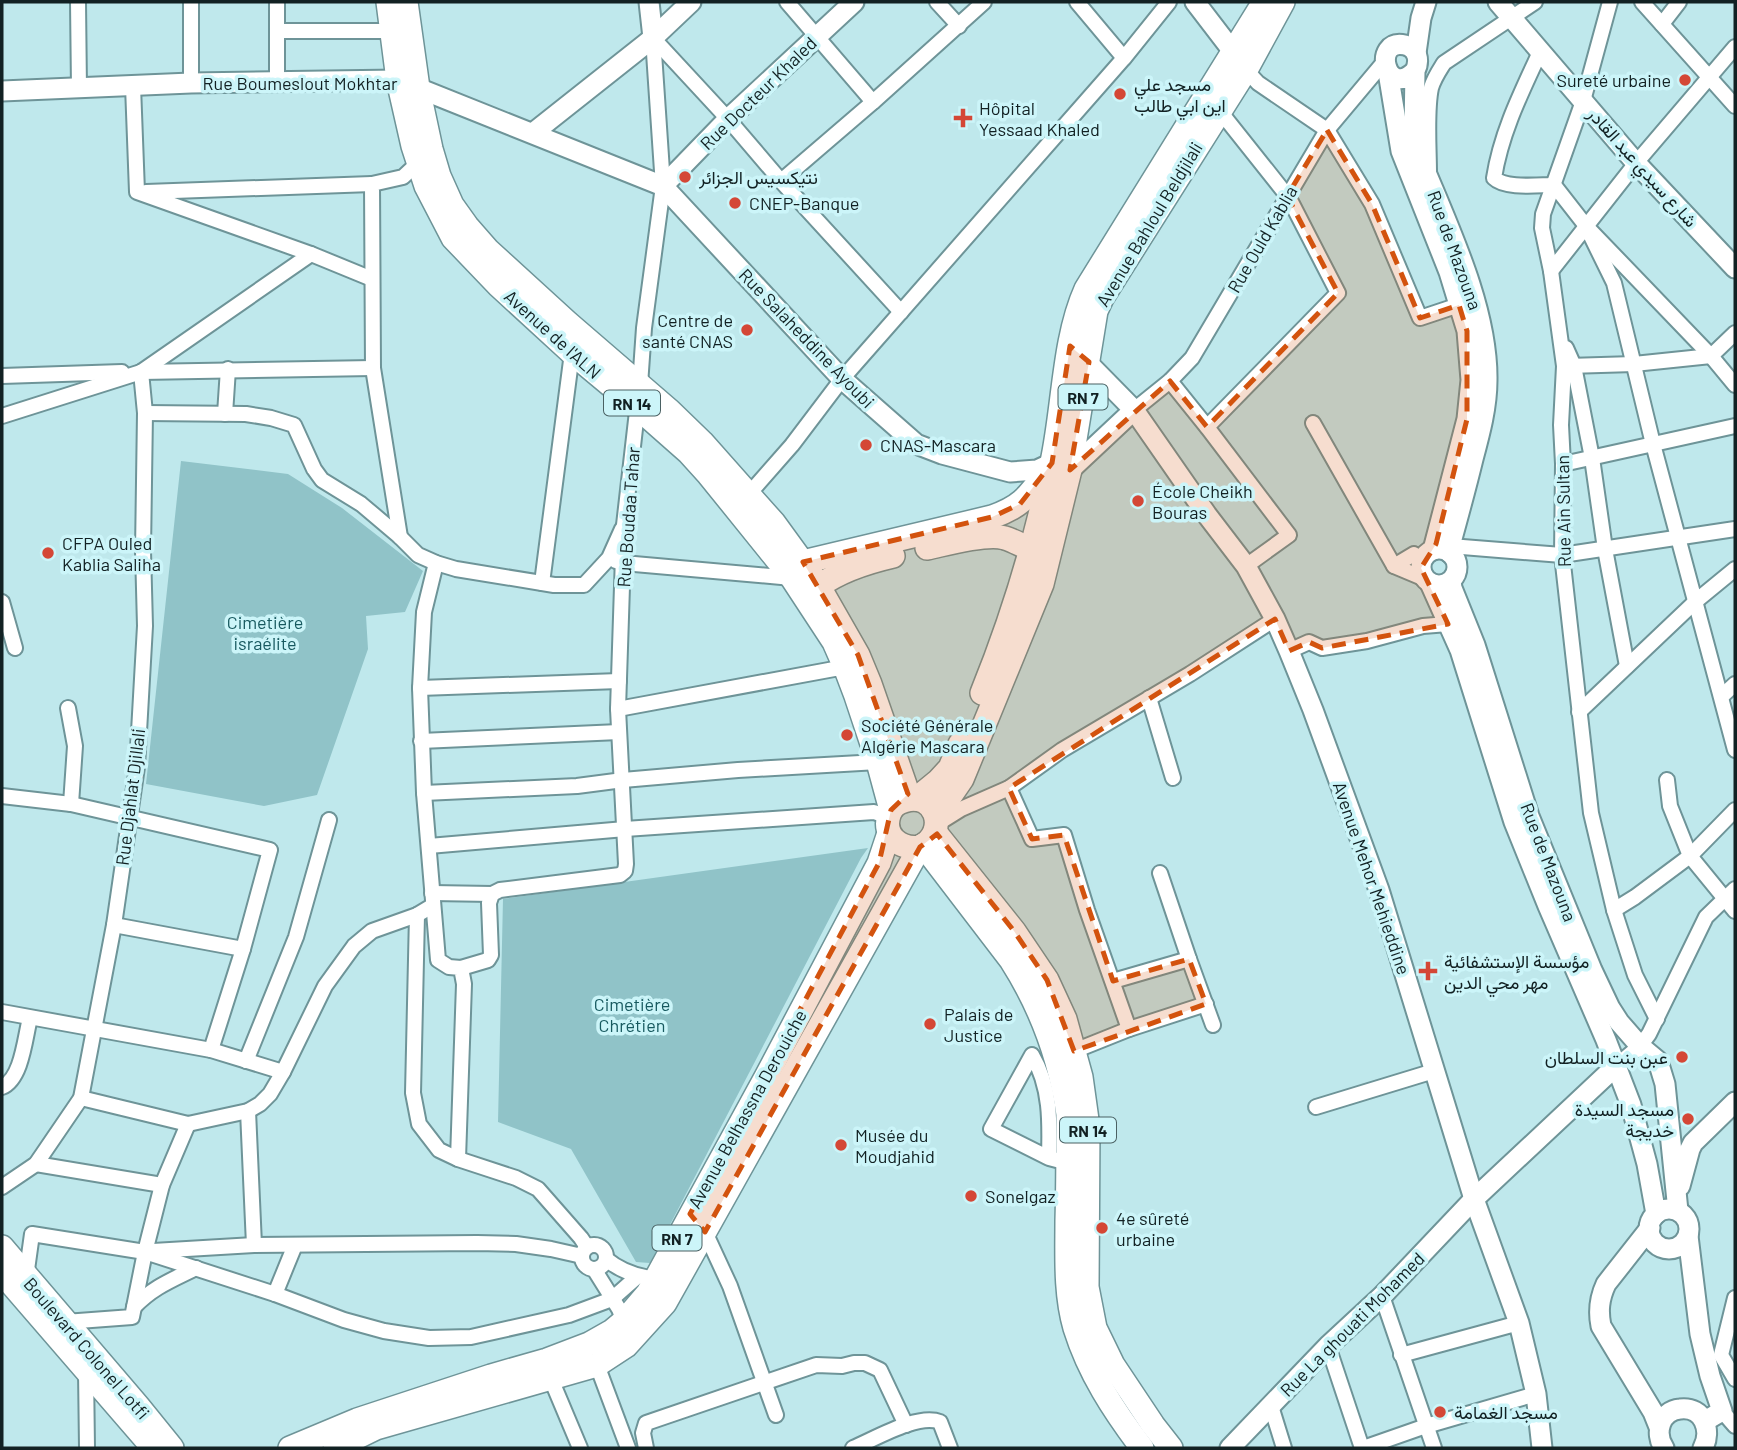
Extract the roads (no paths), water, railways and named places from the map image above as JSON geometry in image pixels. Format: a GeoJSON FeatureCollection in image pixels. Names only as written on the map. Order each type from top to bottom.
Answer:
{"type":"FeatureCollection","features":[{"type":"Feature","properties":{"kind":"main road","name":"Avenue de l'ALN"},"geometry":{"type":"LineString","coordinates":[[388,2],[408,84],[439,176],[452,205],[488,250],[568,323],[639,396],[797,570],[819,586],[858,656],[870,684],[899,811]]}},
{"type":"Feature","properties":{"kind":"main road","name":"Avenue de l'ALN"},"geometry":{"type":"LineString","coordinates":[[406,2],[408,84],[418,163],[426,186],[453,238],[499,286],[572,353],[639,396],[702,442],[774,523],[845,667],[878,762],[899,811]]}},
{"type":"Feature","properties":{"kind":"main road","name":"Avenue Bahloul Beldjilali"},"geometry":{"type":"LineString","coordinates":[[930,833],[962,779],[1037,597],[1040,550],[1088,362],[1096,312],[1102,298],[1219,110],[1264,2]]}},
{"type":"Feature","properties":{"kind":"main road","name":"Avenue Bahloul Beldjilali"},"geometry":{"type":"LineString","coordinates":[[1061,467],[1070,346],[1080,302],[1086,289],[1283,2]]}},
{"type":"Feature","properties":{"kind":"main road"},"geometry":{"type":"LineString","coordinates":[[797,570],[1010,511],[1061,467]]}},
{"type":"Feature","properties":{"kind":"main road"},"geometry":{"type":"LineString","coordinates":[[819,586],[839,573],[870,562],[986,536],[1002,536],[1040,550]]}},
{"type":"Feature","properties":{"kind":"main road","name":"Avenue Bahloul Beldjilali"},"geometry":{"type":"LineString","coordinates":[[899,811],[938,781],[950,768],[991,670],[1024,573],[1040,550]]}},
{"type":"Feature","properties":{"kind":"main road"},"geometry":{"type":"LineString","coordinates":[[925,802],[932,808],[930,833],[905,847],[898,844],[899,811],[925,802]]}},
{"type":"Feature","properties":{"kind":"main road","name":"Avenue Belhassna Derouiche"},"geometry":{"type":"LineString","coordinates":[[290,1448],[357,1420],[547,1360],[589,1344],[612,1332],[624,1321],[648,1293],[647,1277],[690,1214],[766,1077],[879,863],[899,811]]}},
{"type":"Feature","properties":{"kind":"main road","name":"Avenue Belhassna Derouiche"},"geometry":{"type":"LineString","coordinates":[[335,1448],[376,1428],[597,1365],[626,1346],[665,1303],[930,833]]}},
{"type":"Feature","properties":{"kind":"main road","name":"RN 14"},"geometry":{"type":"LineString","coordinates":[[930,833],[1014,931],[1047,980],[1065,1019],[1081,1077],[1088,1127],[1087,1287],[1095,1328],[1113,1365],[1171,1448]]}},
{"type":"Feature","properties":{"kind":"main road","name":"RN 14"},"geometry":{"type":"LineString","coordinates":[[930,833],[1023,977],[1051,1040],[1068,1114],[1059,1160],[1074,1325],[1099,1385],[1142,1448]]}},
{"type":"Feature","properties":{"kind":"main road","name":"Boulevard Colonel Lotfi"},"geometry":{"type":"LineString","coordinates":[[2,1247],[172,1448]]}},
{"type":"Feature","properties":{"kind":"main road","name":"Boulevard Colonel Lotfi"},"geometry":{"type":"LineString","coordinates":[[2,1273],[153,1448]]}},
{"type":"Feature","properties":{"kind":"street"},"geometry":{"type":"LineString","coordinates":[[78,2],[79,89]]}},
{"type":"Feature","properties":{"kind":"street"},"geometry":{"type":"LineString","coordinates":[[191,2],[191,83]]}},
{"type":"Feature","properties":{"kind":"street"},"geometry":{"type":"LineString","coordinates":[[277,2],[277,81]]}},
{"type":"Feature","properties":{"kind":"street"},"geometry":{"type":"LineString","coordinates":[[649,2],[653,38],[901,312]]}},
{"type":"Feature","properties":{"kind":"street"},"geometry":{"type":"LineString","coordinates":[[533,133],[653,38],[691,2]]}},
{"type":"Feature","properties":{"kind":"street"},"geometry":{"type":"LineString","coordinates":[[787,2],[873,102]]}},
{"type":"Feature","properties":{"kind":"street","name":"Rue Docteur Khaled"},"geometry":{"type":"LineString","coordinates":[[663,186],[728,119],[855,2]]}},
{"type":"Feature","properties":{"kind":"street"},"geometry":{"type":"LineString","coordinates":[[937,2],[959,26]]}},
{"type":"Feature","properties":{"kind":"street"},"geometry":{"type":"LineString","coordinates":[[781,181],[984,2]]}},
{"type":"Feature","properties":{"kind":"street"},"geometry":{"type":"LineString","coordinates":[[1077,2],[1124,58]]}},
{"type":"Feature","properties":{"kind":"street"},"geometry":{"type":"LineString","coordinates":[[748,495],[792,445],[842,379],[1124,58],[1169,2]]}},
{"type":"Feature","properties":{"kind":"street"},"geometry":{"type":"LineString","coordinates":[[1195,2],[1258,83],[1327,130],[1372,204],[1420,318],[1459,305]]}},
{"type":"Feature","properties":{"kind":"street","name":"Rue Ould Kablia"},"geometry":{"type":"LineString","coordinates":[[1134,410],[1170,382],[1192,358],[1327,130],[1389,60],[1418,2]]}},
{"type":"Feature","properties":{"kind":"street"},"geometry":{"type":"LineString","coordinates":[[1415,62],[1412,48],[1406,45],[1400,45],[1389,60],[1396,78],[1407,78],[1415,62],[1425,2]]}},
{"type":"Feature","properties":{"kind":"street","name":"شارع سيدي عبد القادر"},"geometry":{"type":"LineString","coordinates":[[1498,2],[1636,163],[1735,268]]}},
{"type":"Feature","properties":{"kind":"street"},"geometry":{"type":"LineString","coordinates":[[1429,180],[1430,99],[1437,74],[1444,63],[1535,2]]}},
{"type":"Feature","properties":{"kind":"street"},"geometry":{"type":"LineString","coordinates":[[1610,2],[1583,101],[1543,215],[1542,228],[1559,331],[1592,458],[1605,549],[1627,666]]}},
{"type":"Feature","properties":{"kind":"street"},"geometry":{"type":"LineString","coordinates":[[1642,2],[1735,106]]}},
{"type":"Feature","properties":{"kind":"street"},"geometry":{"type":"LineString","coordinates":[[1662,24],[1679,2]]}},
{"type":"Feature","properties":{"kind":"street"},"geometry":{"type":"LineString","coordinates":[[278,31],[393,31]]}},
{"type":"Feature","properties":{"kind":"street","name":"Rue Boudaa Tahar"},"geometry":{"type":"LineString","coordinates":[[492,894],[500,890],[620,875],[625,871],[618,709],[624,525],[663,186],[653,38]]}},
{"type":"Feature","properties":{"kind":"street"},"geometry":{"type":"LineString","coordinates":[[1551,271],[1636,163],[1735,47]]}},
{"type":"Feature","properties":{"kind":"street"},"geometry":{"type":"LineString","coordinates":[[1540,52],[1511,114],[1494,178],[1496,182],[1505,184],[1554,185]]}},
{"type":"Feature","properties":{"kind":"street","name":"Rue de Mazouna"},"geometry":{"type":"LineString","coordinates":[[1389,60],[1391,98],[1401,151],[1448,272],[1467,331],[1471,380],[1467,419],[1437,551]]}},
{"type":"Feature","properties":{"kind":"street","name":"Rue de Mazouna"},"geometry":{"type":"LineString","coordinates":[[1415,62],[1416,148],[1464,267],[1482,328],[1487,380],[1483,422],[1437,551]]}},
{"type":"Feature","properties":{"kind":"street","name":"Rue Boumeslout Mokhtar"},"geometry":{"type":"LineString","coordinates":[[2,91],[277,81],[408,84],[663,186]]}},
{"type":"Feature","properties":{"kind":"street"},"geometry":{"type":"LineString","coordinates":[[132,86],[137,192]]}},
{"type":"Feature","properties":{"kind":"street"},"geometry":{"type":"LineString","coordinates":[[1207,427],[1338,293],[1287,196],[1219,110]]}},
{"type":"Feature","properties":{"kind":"street"},"geometry":{"type":"LineString","coordinates":[[137,192],[372,184],[403,177],[418,163]]}},
{"type":"Feature","properties":{"kind":"street"},"geometry":{"type":"LineString","coordinates":[[372,184],[373,368],[400,537]]}},
{"type":"Feature","properties":{"kind":"street"},"geometry":{"type":"LineString","coordinates":[[1554,185],[1586,226],[1711,356],[1735,386]]}},
{"type":"Feature","properties":{"kind":"street","name":"Rue Salaheddine Ayoubi"},"geometry":{"type":"LineString","coordinates":[[663,186],[842,379],[916,444],[942,454],[1010,472],[1061,467]]}},
{"type":"Feature","properties":{"kind":"street"},"geometry":{"type":"LineString","coordinates":[[137,192],[311,254],[372,279]]}},
{"type":"Feature","properties":{"kind":"street"},"geometry":{"type":"LineString","coordinates":[[1586,226],[1614,283],[1653,444],[1735,750]]}},
{"type":"Feature","properties":{"kind":"street"},"geometry":{"type":"LineString","coordinates":[[2,416],[141,372],[311,254]]}},
{"type":"Feature","properties":{"kind":"street"},"geometry":{"type":"LineString","coordinates":[[1569,366],[1634,364],[1711,356],[1735,333]]}},
{"type":"Feature","properties":{"kind":"street","name":"Avenue Mehor Mehieddine"},"geometry":{"type":"LineString","coordinates":[[1070,346],[1134,410],[1246,566],[1289,651],[1379,890],[1474,1199],[1519,1324],[1536,1394],[1542,1448]]}},
{"type":"Feature","properties":{"kind":"street"},"geometry":{"type":"LineString","coordinates":[[542,583],[572,353]]}},
{"type":"Feature","properties":{"kind":"street","name":"Rue Ain Sultan"},"geometry":{"type":"LineString","coordinates":[[1569,366],[1561,425],[1562,555],[1591,813],[1614,910],[1635,975],[1657,1019]]}},
{"type":"Feature","properties":{"kind":"street"},"geometry":{"type":"LineString","coordinates":[[2,376],[228,369],[373,368]]}},
{"type":"Feature","properties":{"kind":"street"},"geometry":{"type":"LineString","coordinates":[[225,414],[228,369]]}},
{"type":"Feature","properties":{"kind":"street","name":"Rue Djahlat Djillali"},"geometry":{"type":"LineString","coordinates":[[2,1187],[36,1164],[81,1098],[114,925],[137,767],[145,626],[145,413],[141,372]]}},
{"type":"Feature","properties":{"kind":"street"},"geometry":{"type":"LineString","coordinates":[[1170,382],[1289,535],[1246,566]]}},
{"type":"Feature","properties":{"kind":"street"},"geometry":{"type":"LineString","coordinates":[[1061,467],[1134,410]]}},
{"type":"Feature","properties":{"kind":"street"},"geometry":{"type":"LineString","coordinates":[[145,413],[246,414],[294,425],[314,469],[322,480],[361,504],[418,555],[456,569],[554,585],[584,585],[609,558],[624,525]]}},
{"type":"Feature","properties":{"kind":"street"},"geometry":{"type":"LineString","coordinates":[[1313,423],[1394,566],[1441,585],[1451,581],[1457,567],[1456,562],[1437,551]]}},
{"type":"Feature","properties":{"kind":"street"},"geometry":{"type":"LineString","coordinates":[[1563,464],[1735,426]]}},
{"type":"Feature","properties":{"kind":"street"},"geometry":{"type":"LineString","coordinates":[[1394,566],[1437,551],[1562,555],[1735,529]]}},
{"type":"Feature","properties":{"kind":"street"},"geometry":{"type":"LineString","coordinates":[[1427,581],[1421,562],[1424,557],[1437,551]]}},
{"type":"Feature","properties":{"kind":"street"},"geometry":{"type":"LineString","coordinates":[[609,558],[624,563],[797,570]]}},
{"type":"Feature","properties":{"kind":"street"},"geometry":{"type":"LineString","coordinates":[[81,1098],[188,1124],[248,1111],[271,1094],[325,986],[354,946],[372,931],[417,915],[432,900],[492,894],[489,903],[491,955],[488,960],[461,968],[449,967],[438,960],[432,900],[424,793],[420,688],[424,612],[436,563]]}},
{"type":"Feature","properties":{"kind":"street"},"geometry":{"type":"LineString","coordinates":[[1579,712],[1696,601],[1735,569]]}},
{"type":"Feature","properties":{"kind":"street","name":"Rue de Mazouna"},"geometry":{"type":"LineString","coordinates":[[1427,581],[1460,650],[1514,821],[1631,1105],[1647,1164],[1653,1221]]}},
{"type":"Feature","properties":{"kind":"street","name":"Rue de Mazouna"},"geometry":{"type":"LineString","coordinates":[[1451,581],[1475,645],[1529,816],[1562,900],[1610,1008],[1619,1022],[1658,1061],[1665,1084],[1677,1206]]}},
{"type":"Feature","properties":{"kind":"street"},"geometry":{"type":"LineString","coordinates":[[2,602],[15,648]]}},
{"type":"Feature","properties":{"kind":"street"},"geometry":{"type":"LineString","coordinates":[[930,833],[961,809],[1009,788],[1062,750],[1190,674],[1275,619]]}},
{"type":"Feature","properties":{"kind":"street"},"geometry":{"type":"LineString","coordinates":[[1289,651],[1309,642],[1322,648],[1367,641],[1423,626],[1448,624]]}},
{"type":"Feature","properties":{"kind":"street"},"geometry":{"type":"LineString","coordinates":[[618,709],[845,667]]}},
{"type":"Feature","properties":{"kind":"street"},"geometry":{"type":"LineString","coordinates":[[420,688],[619,681]]}},
{"type":"Feature","properties":{"kind":"street"},"geometry":{"type":"LineString","coordinates":[[1722,696],[1735,684]]}},
{"type":"Feature","properties":{"kind":"street"},"geometry":{"type":"LineString","coordinates":[[1149,698],[1173,778]]}},
{"type":"Feature","properties":{"kind":"street"},"geometry":{"type":"LineString","coordinates":[[68,708],[75,746],[71,804]]}},
{"type":"Feature","properties":{"kind":"street"},"geometry":{"type":"LineString","coordinates":[[421,741],[619,732]]}},
{"type":"Feature","properties":{"kind":"street"},"geometry":{"type":"LineString","coordinates":[[424,793],[577,786],[622,780],[878,762]]}},
{"type":"Feature","properties":{"kind":"street"},"geometry":{"type":"LineString","coordinates":[[1667,780],[1670,806],[1690,856],[1730,893],[1735,911]]}},
{"type":"Feature","properties":{"kind":"street"},"geometry":{"type":"LineString","coordinates":[[1009,788],[1032,839],[1064,835],[1129,1029]]}},
{"type":"Feature","properties":{"kind":"street"},"geometry":{"type":"LineString","coordinates":[[2,796],[71,804],[270,850],[243,949],[211,1050]]}},
{"type":"Feature","properties":{"kind":"street"},"geometry":{"type":"LineString","coordinates":[[1614,910],[1690,856],[1735,810]]}},
{"type":"Feature","properties":{"kind":"street"},"geometry":{"type":"LineString","coordinates":[[429,846],[625,829],[899,811]]}},
{"type":"Feature","properties":{"kind":"street"},"geometry":{"type":"LineString","coordinates":[[246,1061],[296,937],[329,820]]}},
{"type":"Feature","properties":{"kind":"street"},"geometry":{"type":"LineString","coordinates":[[1160,873],[1213,1025]]}},
{"type":"Feature","properties":{"kind":"street"},"geometry":{"type":"LineString","coordinates":[[1616,1066],[1649,1034],[1706,917],[1730,893]]}},
{"type":"Feature","properties":{"kind":"street"},"geometry":{"type":"LineString","coordinates":[[417,915],[413,1093],[419,1124],[439,1150],[516,1178],[538,1189],[581,1238],[586,1266],[600,1264],[615,1267],[631,1275],[647,1277]]}},
{"type":"Feature","properties":{"kind":"street"},"geometry":{"type":"LineString","coordinates":[[114,925],[243,949]]}},
{"type":"Feature","properties":{"kind":"street"},"geometry":{"type":"LineString","coordinates":[[1113,981],[1189,959]]}},
{"type":"Feature","properties":{"kind":"street"},"geometry":{"type":"LineString","coordinates":[[458,1159],[464,984],[461,968]]}},
{"type":"Feature","properties":{"kind":"street"},"geometry":{"type":"LineString","coordinates":[[1074,1051],[1129,1029],[1206,1004]]}},
{"type":"Feature","properties":{"kind":"street"},"geometry":{"type":"LineString","coordinates":[[2,1012],[211,1050],[283,1072]]}},
{"type":"Feature","properties":{"kind":"street"},"geometry":{"type":"LineString","coordinates":[[2,1087],[8,1084],[18,1071],[30,1018]]}},
{"type":"Feature","properties":{"kind":"street"},"geometry":{"type":"LineString","coordinates":[[1032,1055],[1040,1069],[1059,1160],[991,1129],[1032,1055]]}},
{"type":"Feature","properties":{"kind":"street","name":"Rue La ghouati Mohamed"},"geometry":{"type":"LineString","coordinates":[[1230,1448],[1328,1346],[1382,1296],[1474,1199],[1616,1066]]}},
{"type":"Feature","properties":{"kind":"street"},"geometry":{"type":"LineString","coordinates":[[1317,1107],[1434,1071]]}},
{"type":"Feature","properties":{"kind":"street"},"geometry":{"type":"LineString","coordinates":[[1677,1206],[1693,1143],[1735,1102]]}},
{"type":"Feature","properties":{"kind":"street"},"geometry":{"type":"LineString","coordinates":[[248,1111],[254,1245]]}},
{"type":"Feature","properties":{"kind":"street"},"geometry":{"type":"LineString","coordinates":[[65,1322],[132,1317],[162,1185],[188,1124]]}},
{"type":"Feature","properties":{"kind":"street"},"geometry":{"type":"LineString","coordinates":[[36,1164],[162,1185]]}},
{"type":"Feature","properties":{"kind":"street"},"geometry":{"type":"LineString","coordinates":[[1664,1448],[1659,1439],[1659,1427],[1653,1412],[1601,1326],[1599,1305],[1606,1284],[1653,1221],[1667,1209],[1677,1206]]}},
{"type":"Feature","properties":{"kind":"street"},"geometry":{"type":"LineString","coordinates":[[1677,1206],[1689,1225],[1700,1335],[1710,1376],[1713,1416],[1703,1448]]}},
{"type":"Feature","properties":{"kind":"street"},"geometry":{"type":"LineString","coordinates":[[690,1214],[705,1232],[730,1286],[776,1415]]}},
{"type":"Feature","properties":{"kind":"street"},"geometry":{"type":"LineString","coordinates":[[1653,1221],[1653,1240],[1662,1248],[1675,1248],[1688,1236]]}},
{"type":"Feature","properties":{"kind":"street"},"geometry":{"type":"LineString","coordinates":[[26,1277],[32,1234],[145,1252],[275,1294],[344,1320],[384,1331],[429,1338],[471,1337],[569,1315],[612,1299],[647,1277]]}},
{"type":"Feature","properties":{"kind":"street"},"geometry":{"type":"LineString","coordinates":[[145,1252],[254,1245],[477,1243],[516,1244],[584,1252],[595,1245],[604,1251],[600,1264],[612,1299],[624,1321]]}},
{"type":"Feature","properties":{"kind":"street"},"geometry":{"type":"LineString","coordinates":[[275,1294],[295,1245]]}},
{"type":"Feature","properties":{"kind":"street"},"geometry":{"type":"LineString","coordinates":[[134,1307],[160,1285],[197,1268]]}},
{"type":"Feature","properties":{"kind":"street"},"geometry":{"type":"LineString","coordinates":[[1382,1296],[1434,1448]]}},
{"type":"Feature","properties":{"kind":"street"},"geometry":{"type":"LineString","coordinates":[[1735,1298],[1721,1355],[1735,1379]]}},
{"type":"Feature","properties":{"kind":"street"},"geometry":{"type":"LineString","coordinates":[[1401,1355],[1519,1324]]}},
{"type":"Feature","properties":{"kind":"street"},"geometry":{"type":"LineString","coordinates":[[1328,1346],[1362,1448],[1536,1394]]}},
{"type":"Feature","properties":{"kind":"street"},"geometry":{"type":"LineString","coordinates":[[646,1448],[643,1433],[646,1423],[816,1365],[865,1363],[880,1370],[905,1425]]}},
{"type":"Feature","properties":{"kind":"street"},"geometry":{"type":"LineString","coordinates":[[597,1365],[628,1448]]}},
{"type":"Feature","properties":{"kind":"street"},"geometry":{"type":"LineString","coordinates":[[86,1371],[87,1448]]}},
{"type":"Feature","properties":{"kind":"street"},"geometry":{"type":"LineString","coordinates":[[551,1379],[580,1448]]}},
{"type":"Feature","properties":{"kind":"street"},"geometry":{"type":"LineString","coordinates":[[1271,1406],[1284,1448]]}},
{"type":"Feature","properties":{"kind":"street"},"geometry":{"type":"LineString","coordinates":[[1659,1427],[1667,1415],[1680,1409],[1713,1416],[1735,1426]]}},
{"type":"Feature","properties":{"kind":"street"},"geometry":{"type":"LineString","coordinates":[[853,1448],[905,1425],[932,1419],[940,1422],[950,1448]]}},
{"type":"Feature","properties":{"kind":"place","name":"Sureté urbaine"},"geometry":{"type":"Point","coordinates":[1685,80]}},
{"type":"Feature","properties":{"kind":"place","name":"مسجد علي اين ابي طالب"},"geometry":{"type":"Point","coordinates":[1120,94]}},
{"type":"Feature","properties":{"kind":"place","name":"Hôpital Yessaad Khaled"},"geometry":{"type":"Point","coordinates":[963,118]}},
{"type":"Feature","properties":{"kind":"place","name":"نتيكسيس الجزائر"},"geometry":{"type":"Point","coordinates":[685,177]}},
{"type":"Feature","properties":{"kind":"place","name":"CNEP-Banque"},"geometry":{"type":"Point","coordinates":[735,203]}},
{"type":"Feature","properties":{"kind":"place","name":"Centre de santé CNAS"},"geometry":{"type":"Point","coordinates":[747,330]}},
{"type":"Feature","properties":{"kind":"place","name":"CNAS-Mascara"},"geometry":{"type":"Point","coordinates":[866,445]}},
{"type":"Feature","properties":{"kind":"place","name":"École Cheikh Bouras"},"geometry":{"type":"Point","coordinates":[1138,501]}},
{"type":"Feature","properties":{"kind":"place","name":"CFPA Ouled Kablia Saliha"},"geometry":{"type":"Point","coordinates":[48,553]}},
{"type":"Feature","properties":{"kind":"place","name":"Société Générale Algérie Mascara"},"geometry":{"type":"Point","coordinates":[847,735]}},
{"type":"Feature","properties":{"kind":"place","name":"مؤسسة الإستشفائية مهر محي الدين"},"geometry":{"type":"Point","coordinates":[1428,971]}},
{"type":"Feature","properties":{"kind":"place","name":"Palais de Justice"},"geometry":{"type":"Point","coordinates":[930,1024]}},
{"type":"Feature","properties":{"kind":"place","name":"عبن بنت السلطان"},"geometry":{"type":"Point","coordinates":[1682,1057]}},
{"type":"Feature","properties":{"kind":"place","name":"مسجد السيدة خديجة"},"geometry":{"type":"Point","coordinates":[1688,1119]}},
{"type":"Feature","properties":{"kind":"place","name":"Musée du Moudjahid"},"geometry":{"type":"Point","coordinates":[841,1145]}},
{"type":"Feature","properties":{"kind":"place","name":"Sonelgaz"},"geometry":{"type":"Point","coordinates":[971,1196]}},
{"type":"Feature","properties":{"kind":"place","name":"4e sûreté urbaine"},"geometry":{"type":"Point","coordinates":[1102,1228]}},
{"type":"Feature","properties":{"kind":"place","name":"مسجد الغمامة"},"geometry":{"type":"Point","coordinates":[1440,1412]}},
{"type":"Feature","properties":{"kind":"park label","name":"Cimetière israélite"},"geometry":{"type":"Point","coordinates":[265,632]}},
{"type":"Feature","properties":{"kind":"park label","name":"Cimetière Chrétien"},"geometry":{"type":"Point","coordinates":[632,1014]}}]}
